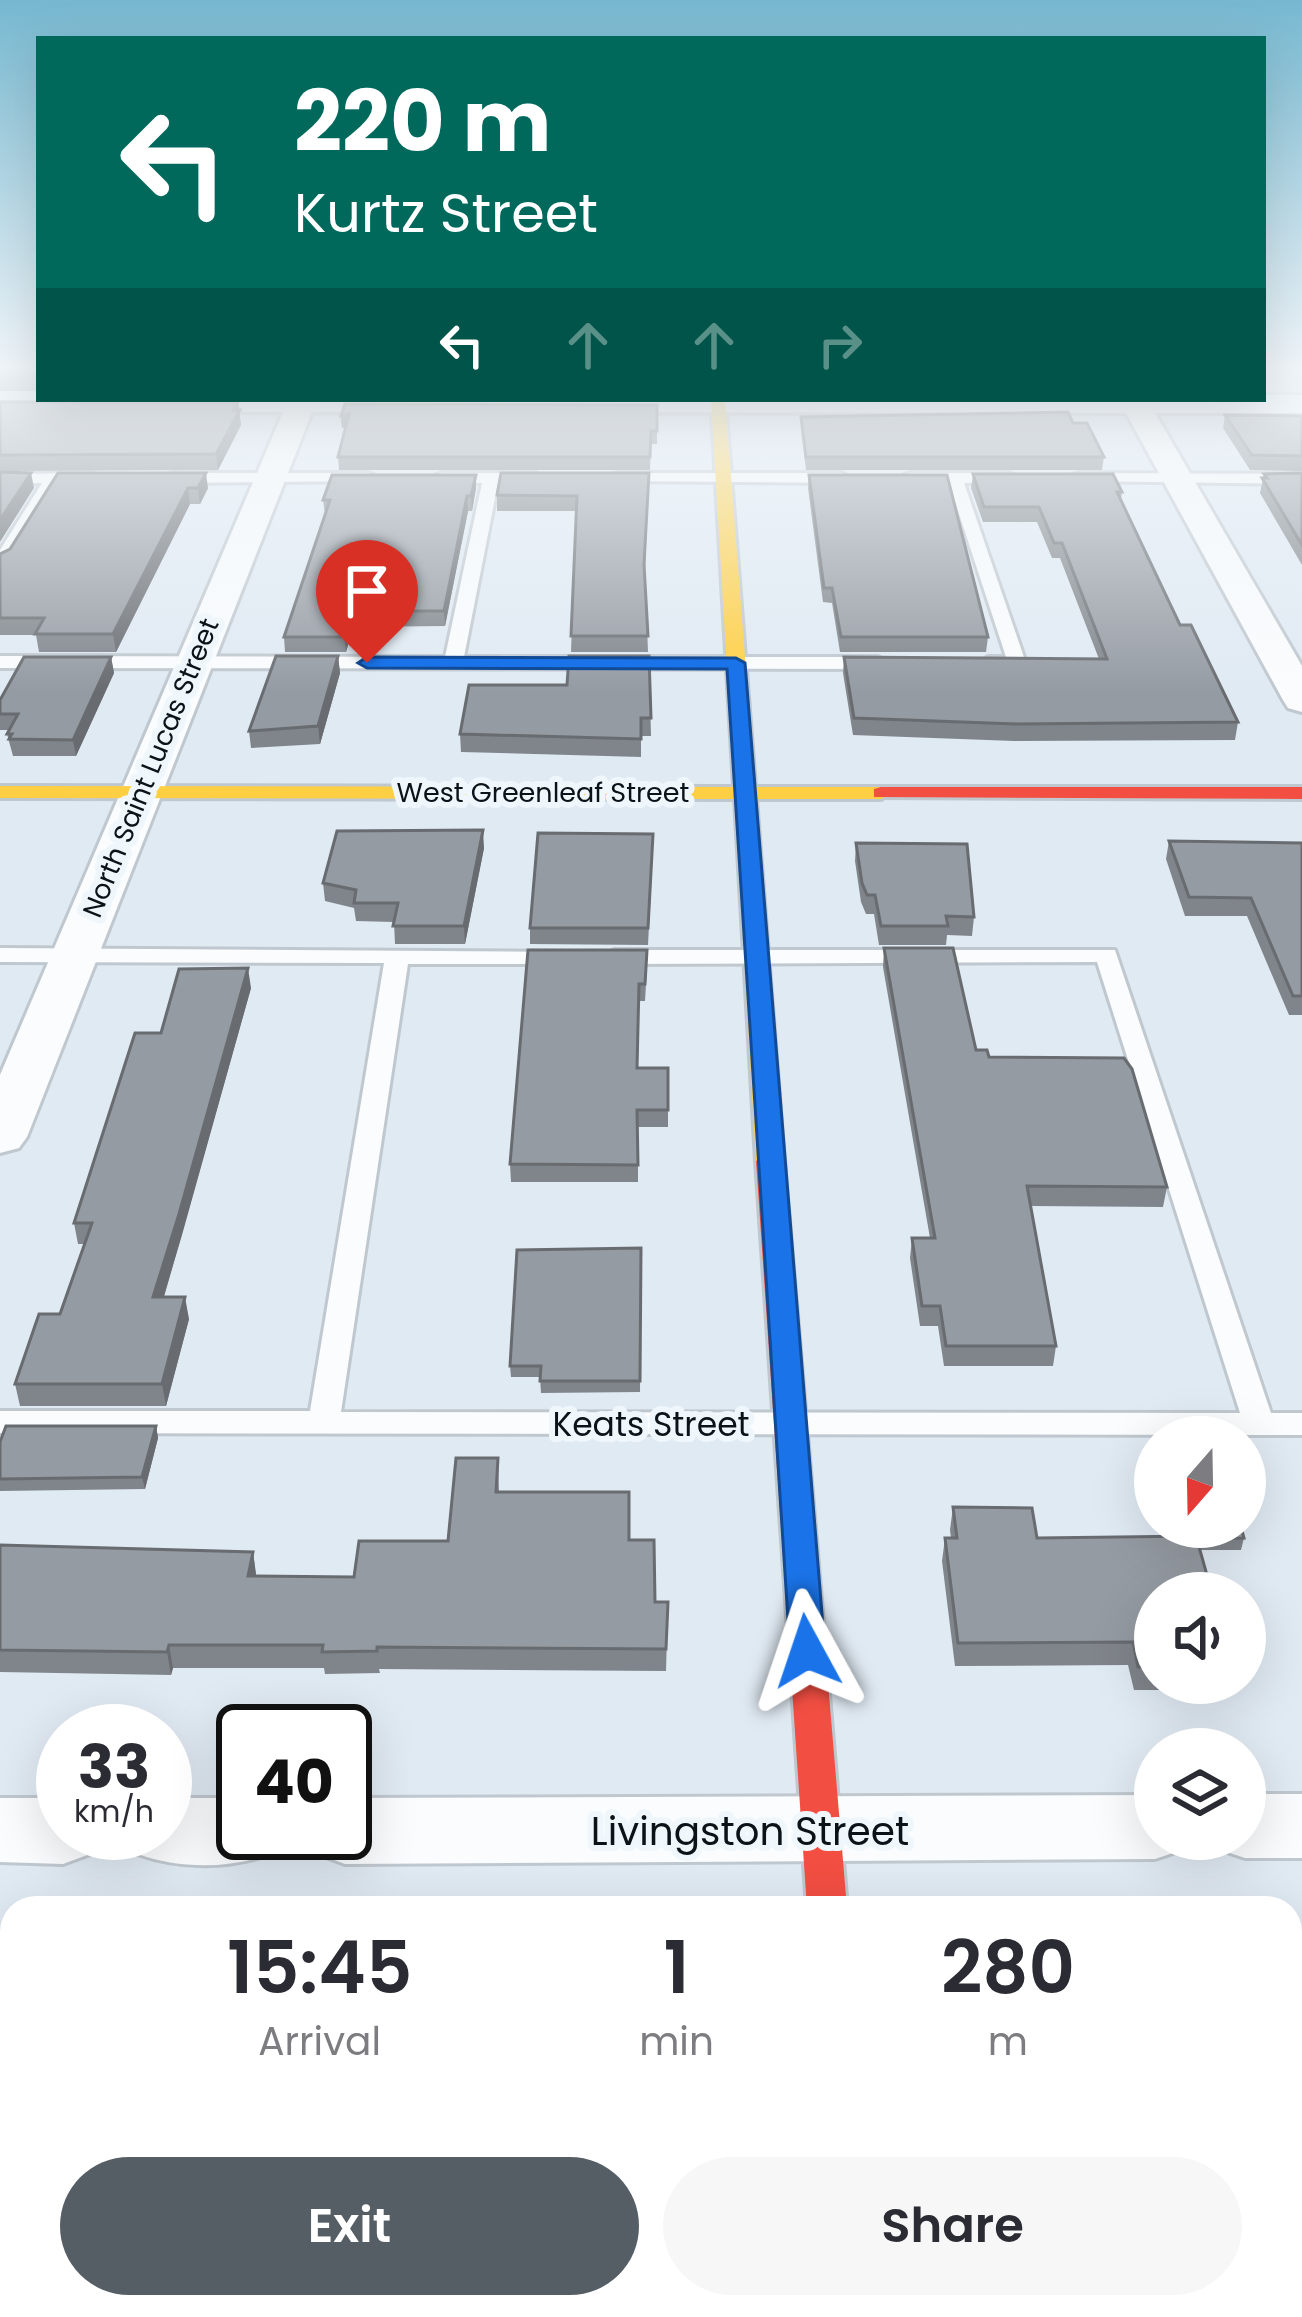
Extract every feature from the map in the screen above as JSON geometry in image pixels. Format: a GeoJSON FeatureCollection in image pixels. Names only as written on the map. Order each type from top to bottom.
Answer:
{"type":"FeatureCollection","features":[{"type":"Feature","properties":{"kind":"street","name":"North Saint Lucas Street"},"geometry":{"type":"LineString","coordinates":[[0,1137],[271,478]]}},
{"type":"Feature","properties":{"kind":"street"},"geometry":{"type":"LineString","coordinates":[[723,478],[788,1425],[826,1896]]}},
{"type":"Feature","properties":{"kind":"street"},"geometry":{"type":"LineString","coordinates":[[1177,478],[1302,700]]}},
{"type":"Feature","properties":{"kind":"street","name":"West Greenleaf Street"},"geometry":{"type":"LineString","coordinates":[[0,792],[1302,793]]}},
{"type":"Feature","properties":{"kind":"street"},"geometry":{"type":"LineString","coordinates":[[1266,1826],[1302,1826]]}},
{"type":"Feature","properties":{"kind":"street","name":"Livingston Street"},"geometry":{"type":"LineString","coordinates":[[372,1832],[1134,1827]]}},
{"type":"Feature","properties":{"kind":"street"},"geometry":{"type":"LineString","coordinates":[[0,1831],[36,1831]]}},
{"type":"Feature","properties":{"kind":"lane"},"geometry":{"type":"LineString","coordinates":[[0,563],[53,478]]}},
{"type":"Feature","properties":{"kind":"lane"},"geometry":{"type":"LineString","coordinates":[[0,479],[118,478]]}},
{"type":"Feature","properties":{"kind":"lane"},"geometry":{"type":"LineString","coordinates":[[162,478],[381,478]]}},
{"type":"Feature","properties":{"kind":"lane"},"geometry":{"type":"LineString","coordinates":[[424,478],[560,478]]}},
{"type":"Feature","properties":{"kind":"lane"},"geometry":{"type":"LineString","coordinates":[[453,663],[490,478]]}},
{"type":"Feature","properties":{"kind":"lane"},"geometry":{"type":"LineString","coordinates":[[607,478],[862,478]]}},
{"type":"Feature","properties":{"kind":"lane"},"geometry":{"type":"LineString","coordinates":[[886,478],[1022,478]]}},
{"type":"Feature","properties":{"kind":"lane"},"geometry":{"type":"LineString","coordinates":[[956,478],[1017,663],[970,663]]}},
{"type":"Feature","properties":{"kind":"lane"},"geometry":{"type":"LineString","coordinates":[[1066,478],[1302,478]]}},
{"type":"Feature","properties":{"kind":"lane"},"geometry":{"type":"LineString","coordinates":[[0,662],[900,663]]}},
{"type":"Feature","properties":{"kind":"lane"},"geometry":{"type":"LineString","coordinates":[[0,955],[1108,955],[1256,1416]]}},
{"type":"Feature","properties":{"kind":"lane"},"geometry":{"type":"LineString","coordinates":[[324,1424],[397,957]]}},
{"type":"Feature","properties":{"kind":"lane","name":"Keats Street"},"geometry":{"type":"LineString","coordinates":[[0,1422],[1134,1424]]}},
{"type":"Feature","properties":{"kind":"lane","name":"Keats Street"},"geometry":{"type":"LineString","coordinates":[[1266,1424],[1302,1424]]}},
{"type":"Feature","properties":{"kind":"building"},"geometry":{"type":"Polygon","coordinates":[[[0,476],[29,476],[0,520],[0,476]]]}},
{"type":"Feature","properties":{"kind":"building"},"geometry":{"type":"Polygon","coordinates":[[[56,476],[204,476],[198,488],[188,488],[113,634],[35,634],[44,618],[0,618],[0,554],[10,549],[56,476]]]}},
{"type":"Feature","properties":{"kind":"building"},"geometry":{"type":"Polygon","coordinates":[[[332,476],[476,476],[471,496],[467,496],[444,611],[352,611],[344,637],[284,637],[330,500],[323,500],[332,476]]]}},
{"type":"Feature","properties":{"kind":"building"},"geometry":{"type":"Polygon","coordinates":[[[500,476],[649,476],[644,564],[648,636],[571,636],[577,496],[497,495],[500,476]]]}},
{"type":"Feature","properties":{"kind":"building"},"geometry":{"type":"Polygon","coordinates":[[[809,476],[947,476],[988,637],[841,637],[832,588],[824,588],[809,476]]]}},
{"type":"Feature","properties":{"kind":"building"},"geometry":{"type":"Polygon","coordinates":[[[974,476],[1114,476],[1122,492],[1117,492],[1180,625],[1191,625],[1238,722],[1016,724],[854,718],[844,657],[1107,659],[1062,543],[1054,543],[1039,507],[984,507],[974,476]]]}},
{"type":"Feature","properties":{"kind":"building"},"geometry":{"type":"Polygon","coordinates":[[[1302,476],[1302,545],[1262,478],[1302,476]]]}},
{"type":"Feature","properties":{"kind":"building"},"geometry":{"type":"Polygon","coordinates":[[[276,656],[338,656],[318,726],[249,731],[276,656]]]}},
{"type":"Feature","properties":{"kind":"building"},"geometry":{"type":"Polygon","coordinates":[[[569,656],[649,656],[651,718],[641,718],[641,739],[460,734],[469,685],[567,685],[569,656]]]}},
{"type":"Feature","properties":{"kind":"building"},"geometry":{"type":"Polygon","coordinates":[[[24,657],[111,657],[73,740],[9,739],[18,714],[0,714],[0,700],[24,657]]]}},
{"type":"Feature","properties":{"kind":"building"},"geometry":{"type":"Polygon","coordinates":[[[483,830],[464,926],[393,926],[398,903],[354,903],[356,890],[323,883],[337,831],[483,830]]]}},
{"type":"Feature","properties":{"kind":"building"},"geometry":{"type":"Polygon","coordinates":[[[538,833],[653,834],[648,928],[530,928],[538,833]]]}},
{"type":"Feature","properties":{"kind":"building"},"geometry":{"type":"Polygon","coordinates":[[[1169,841],[1302,843],[1302,996],[1293,996],[1251,898],[1189,897],[1169,841]]]}},
{"type":"Feature","properties":{"kind":"building"},"geometry":{"type":"Polygon","coordinates":[[[856,843],[967,844],[974,917],[946,916],[948,926],[881,926],[875,895],[867,895],[862,883],[856,843]]]}},
{"type":"Feature","properties":{"kind":"building"},"geometry":{"type":"Polygon","coordinates":[[[884,948],[953,948],[976,1050],[987,1050],[989,1057],[1124,1058],[1132,1069],[1167,1187],[1027,1186],[1056,1346],[946,1346],[940,1306],[922,1306],[912,1238],[935,1238],[884,948]]]}},
{"type":"Feature","properties":{"kind":"building"},"geometry":{"type":"Polygon","coordinates":[[[528,950],[647,950],[645,984],[639,984],[637,1068],[668,1068],[668,1110],[637,1110],[638,1165],[510,1164],[528,950]]]}},
{"type":"Feature","properties":{"kind":"building"},"geometry":{"type":"Polygon","coordinates":[[[248,968],[153,1297],[185,1297],[162,1384],[15,1384],[39,1314],[60,1314],[92,1223],[74,1223],[135,1033],[161,1033],[179,969],[248,968]]]}},
{"type":"Feature","properties":{"kind":"building"},"geometry":{"type":"Polygon","coordinates":[[[641,1248],[640,1381],[540,1381],[541,1366],[510,1366],[517,1250],[641,1248]]]}},
{"type":"Feature","properties":{"kind":"building"},"geometry":{"type":"Polygon","coordinates":[[[6,1426],[156,1426],[142,1477],[0,1479],[0,1442],[6,1426]]]}},
{"type":"Feature","properties":{"kind":"building"},"geometry":{"type":"Polygon","coordinates":[[[456,1458],[498,1458],[496,1492],[629,1492],[629,1540],[654,1540],[655,1602],[668,1602],[666,1649],[377,1647],[377,1651],[322,1652],[323,1645],[169,1645],[167,1652],[0,1650],[0,1545],[253,1552],[248,1576],[354,1577],[359,1541],[448,1541],[456,1458]]]}},
{"type":"Feature","properties":{"kind":"building"},"geometry":{"type":"Polygon","coordinates":[[[953,1507],[1032,1508],[1037,1538],[1134,1537],[1134,1548],[1199,1548],[1206,1572],[1134,1572],[1134,1647],[1133,1642],[958,1643],[945,1538],[957,1538],[953,1507]]]}},
{"type":"Feature","properties":{"kind":"traffic: slow"},"geometry":{"type":"LineString","coordinates":[[723,476],[770,1161]]}},
{"type":"Feature","properties":{"kind":"traffic: slow"},"geometry":{"type":"LineString","coordinates":[[0,792],[881,793]]}},
{"type":"Feature","properties":{"kind":"traffic: jam"},"geometry":{"type":"LineString","coordinates":[[881,793],[1302,793]]}},
{"type":"Feature","properties":{"kind":"traffic: jam"},"geometry":{"type":"LineString","coordinates":[[770,1161],[826,1896]]}},
{"type":"Feature","properties":{"kind":"route"},"geometry":{"type":"LineString","coordinates":[[367,663],[736,663],[807,1651]]}}]}
